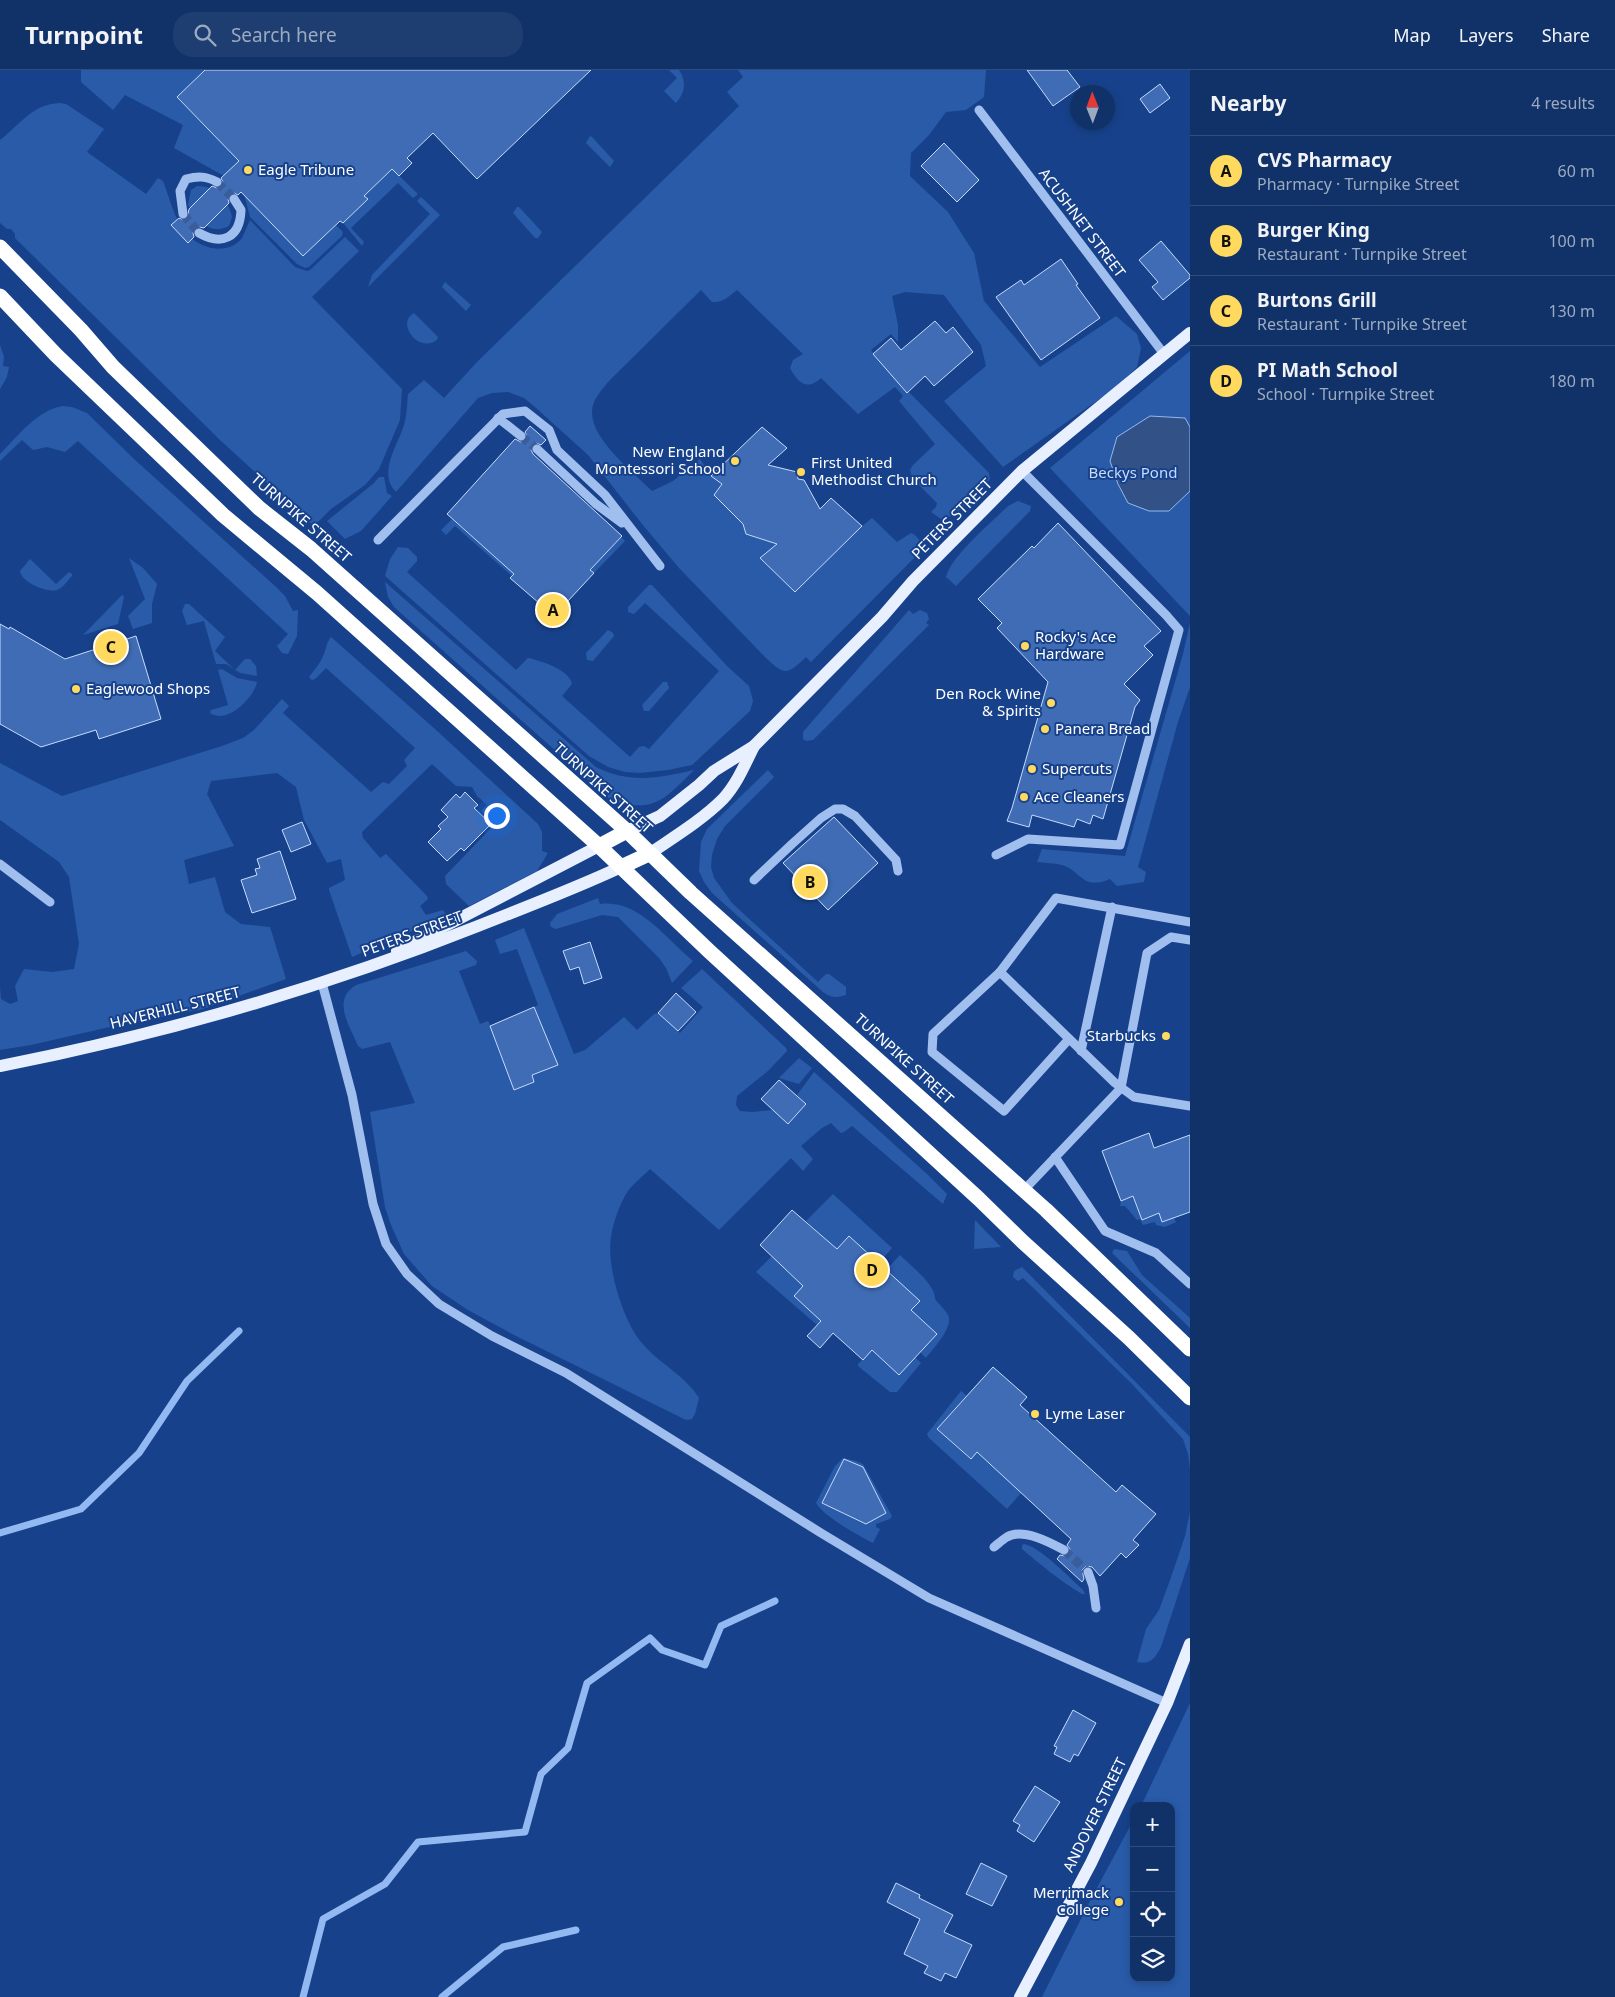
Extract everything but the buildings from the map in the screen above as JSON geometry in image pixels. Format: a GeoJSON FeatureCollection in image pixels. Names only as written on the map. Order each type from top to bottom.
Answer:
{"type":"FeatureCollection","features":[{"type":"Feature","properties":{"kind":"highway","name":"TURNPIKE STREET"},"geometry":{"type":"LineString","coordinates":[[0,247],[81,330],[113,367],[259,508],[311,549],[627,831],[649,854],[1024,1190],[1189,1346]]}},
{"type":"Feature","properties":{"kind":"highway"},"geometry":{"type":"LineString","coordinates":[[0,296],[56,355],[223,514],[317,593],[599,846],[716,958],[1129,1338],[1190,1398]]}},
{"type":"Feature","properties":{"kind":"highway"},"geometry":{"type":"LineString","coordinates":[[599,846],[627,831]]}},
{"type":"Feature","properties":{"kind":"highway"},"geometry":{"type":"LineString","coordinates":[[621,867],[649,854]]}},
{"type":"Feature","properties":{"kind":"main road","name":"PETERS STREET"},"geometry":{"type":"LineString","coordinates":[[627,831],[660,816],[714,771],[754,746],[882,617],[913,581],[1022,471],[1190,333]]}},
{"type":"Feature","properties":{"kind":"main road","name":"PETERS STREET"},"geometry":{"type":"LineString","coordinates":[[649,854],[683,831],[723,798],[738,778],[754,746]]}},
{"type":"Feature","properties":{"kind":"main road","name":"PETERS STREET"},"geometry":{"type":"LineString","coordinates":[[356,972],[599,846]]}},
{"type":"Feature","properties":{"kind":"main road","name":"PETERS STREET"},"geometry":{"type":"LineString","coordinates":[[356,972],[414,952],[555,897],[621,867]]}},
{"type":"Feature","properties":{"kind":"main road","name":"HAVERHILL STREET"},"geometry":{"type":"LineString","coordinates":[[0,1066],[51,1056],[197,1021],[356,972]]}},
{"type":"Feature","properties":{"kind":"main road","name":"ANDOVER STREET"},"geometry":{"type":"LineString","coordinates":[[1020,1996],[1091,1863],[1167,1703],[1190,1644]]}},
{"type":"Feature","properties":{"kind":"street","name":"ACUSHNET STREET"},"geometry":{"type":"LineString","coordinates":[[978,110],[1164,354]]}},
{"type":"Feature","properties":{"kind":"street"},"geometry":{"type":"LineString","coordinates":[[183,214],[180,191],[186,180],[196,176],[209,177],[217,182]]}},
{"type":"Feature","properties":{"kind":"street"},"geometry":{"type":"LineString","coordinates":[[199,233],[210,239],[227,238],[234,233],[238,226],[241,210],[234,199]]}},
{"type":"Feature","properties":{"kind":"street"},"geometry":{"type":"LineString","coordinates":[[378,540],[498,418],[503,414],[525,411],[549,430],[558,450],[604,495],[660,566]]}},
{"type":"Feature","properties":{"kind":"street"},"geometry":{"type":"LineString","coordinates":[[498,418],[521,436]]}},
{"type":"Feature","properties":{"kind":"street"},"geometry":{"type":"LineString","coordinates":[[537,449],[596,504],[630,529]]}},
{"type":"Feature","properties":{"kind":"street"},"geometry":{"type":"LineString","coordinates":[[996,855],[1028,839],[1120,845],[1179,630],[1022,471]]}},
{"type":"Feature","properties":{"kind":"street"},"geometry":{"type":"LineString","coordinates":[[754,880],[821,818],[835,809],[843,809],[855,816],[896,860],[898,872]]}},
{"type":"Feature","properties":{"kind":"street"},"geometry":{"type":"LineString","coordinates":[[0,864],[50,902]]}},
{"type":"Feature","properties":{"kind":"street"},"geometry":{"type":"LineString","coordinates":[[1069,1039],[1004,1111],[932,1052],[932,1034],[1000,972],[1056,898],[1190,922]]}},
{"type":"Feature","properties":{"kind":"street"},"geometry":{"type":"LineString","coordinates":[[1081,1051],[1112,908]]}},
{"type":"Feature","properties":{"kind":"street"},"geometry":{"type":"LineString","coordinates":[[1024,1190],[1121,1088],[1147,953],[1171,937],[1190,940]]}},
{"type":"Feature","properties":{"kind":"street"},"geometry":{"type":"LineString","coordinates":[[1000,972],[1121,1088],[1134,1097],[1190,1106]]}},
{"type":"Feature","properties":{"kind":"street"},"geometry":{"type":"LineString","coordinates":[[322,983],[352,1095],[373,1204],[386,1244],[407,1274],[439,1304],[492,1336],[566,1373],[821,1534],[929,1598],[1167,1703]]}},
{"type":"Feature","properties":{"kind":"street"},"geometry":{"type":"LineString","coordinates":[[1055,1157],[1105,1231],[1156,1253],[1190,1284]]}},
{"type":"Feature","properties":{"kind":"street"},"geometry":{"type":"LineString","coordinates":[[994,1547],[1008,1536],[1024,1535],[1048,1542],[1064,1550]]}},
{"type":"Feature","properties":{"kind":"street"},"geometry":{"type":"LineString","coordinates":[[1088,1572],[1093,1586],[1096,1608]]}},
{"type":"Feature","properties":{"kind":"green space"},"geometry":{"type":"Polygon","coordinates":[[[81,70],[205,70],[177,97],[239,161],[224,176],[174,148],[183,125],[125,95],[113,110],[81,82],[81,70]]]}},
{"type":"Feature","properties":{"kind":"green space"},"geometry":{"type":"Polygon","coordinates":[[[669,70],[679,70],[684,83],[683,91],[676,103],[664,91],[677,78],[669,70]]]}},
{"type":"Feature","properties":{"kind":"green space"},"geometry":{"type":"Polygon","coordinates":[[[738,70],[986,70],[984,97],[966,110],[946,112],[929,135],[911,153],[910,176],[948,212],[974,253],[984,301],[1040,367],[1116,316],[1137,334],[1141,348],[1137,367],[1118,386],[1003,467],[944,401],[986,366],[981,345],[944,295],[905,292],[892,296],[898,325],[898,342],[891,334],[871,350],[892,375],[989,473],[990,479],[960,510],[941,519],[931,512],[937,503],[912,478],[910,470],[935,444],[899,401],[903,396],[895,387],[858,414],[821,378],[807,385],[796,378],[790,368],[793,360],[803,354],[737,290],[726,299],[712,302],[701,290],[608,382],[595,400],[592,412],[598,433],[615,455],[652,491],[673,481],[700,459],[711,476],[722,484],[714,495],[730,511],[736,505],[746,534],[777,544],[760,558],[862,526],[872,518],[897,542],[911,533],[918,538],[920,543],[921,551],[811,662],[806,657],[786,671],[778,668],[766,658],[679,568],[588,455],[524,398],[508,392],[492,393],[478,398],[396,492],[388,476],[391,459],[405,421],[408,394],[424,380],[444,398],[477,362],[739,106],[727,92],[743,77],[738,70]]]}},
{"type":"Feature","properties":{"kind":"green space"},"geometry":{"type":"Polygon","coordinates":[[[50,104],[66,104],[104,129],[87,152],[146,194],[158,178],[163,181],[179,222],[187,234],[206,247],[222,249],[236,244],[242,238],[250,220],[295,267],[307,271],[345,237],[359,251],[312,297],[402,389],[400,420],[379,469],[365,485],[331,509],[314,526],[220,440],[15,238],[15,234],[11,229],[7,229],[0,223],[0,140],[34,111],[50,104]]]}},
{"type":"Feature","properties":{"kind":"green space"},"geometry":{"type":"Polygon","coordinates":[[[590,136],[614,161],[610,167],[586,143],[590,136]]]}},
{"type":"Feature","properties":{"kind":"green space"},"geometry":{"type":"Polygon","coordinates":[[[392,169],[418,194],[413,198],[398,183],[351,228],[364,242],[362,246],[343,223],[367,200],[364,196],[392,169]]]}},
{"type":"Feature","properties":{"kind":"green space"},"geometry":{"type":"Polygon","coordinates":[[[197,186],[210,188],[224,199],[232,217],[229,226],[222,229],[210,228],[196,216],[188,205],[191,190],[197,186]]]}},
{"type":"Feature","properties":{"kind":"green space"},"geometry":{"type":"Polygon","coordinates":[[[243,190],[257,209],[303,256],[336,225],[343,232],[342,236],[309,267],[305,268],[297,264],[250,217],[243,190]]]}},
{"type":"Feature","properties":{"kind":"green space"},"geometry":{"type":"Polygon","coordinates":[[[421,197],[440,215],[368,287],[372,275],[430,214],[417,201],[421,197]]]}},
{"type":"Feature","properties":{"kind":"green space"},"geometry":{"type":"Polygon","coordinates":[[[517,207],[542,232],[538,238],[535,238],[513,213],[517,207]]]}},
{"type":"Feature","properties":{"kind":"green space"},"geometry":{"type":"Polygon","coordinates":[[[445,282],[471,305],[466,311],[442,287],[445,282]]]}},
{"type":"Feature","properties":{"kind":"green space"},"geometry":{"type":"Polygon","coordinates":[[[414,313],[438,337],[437,340],[423,343],[412,336],[408,330],[407,323],[414,313]]]}},
{"type":"Feature","properties":{"kind":"green space"},"geometry":{"type":"Polygon","coordinates":[[[0,345],[4,357],[3,366],[9,367],[7,377],[0,389],[0,345]]]}},
{"type":"Feature","properties":{"kind":"green space","name":"Beckys Pond"},"geometry":{"type":"Polygon","coordinates":[[[1190,351],[1190,616],[1050,468],[1190,351]]]}},
{"type":"Feature","properties":{"kind":"green space"},"geometry":{"type":"Polygon","coordinates":[[[72,407],[87,413],[134,459],[275,586],[285,596],[293,611],[298,610],[297,636],[288,654],[282,653],[277,646],[288,634],[78,441],[65,452],[47,447],[33,450],[22,440],[0,461],[0,454],[36,418],[54,408],[72,407]]]}},
{"type":"Feature","properties":{"kind":"green space"},"geometry":{"type":"Polygon","coordinates":[[[379,477],[384,477],[387,493],[392,496],[361,531],[345,539],[327,521],[379,477]]]}},
{"type":"Feature","properties":{"kind":"green space"},"geometry":{"type":"Polygon","coordinates":[[[1018,501],[1031,506],[1030,511],[956,586],[946,577],[956,559],[1008,506],[1018,501]]]}},
{"type":"Feature","properties":{"kind":"green space"},"geometry":{"type":"Polygon","coordinates":[[[452,519],[514,574],[512,576],[455,526],[446,535],[441,530],[452,519]]]}},
{"type":"Feature","properties":{"kind":"green space"},"geometry":{"type":"Polygon","coordinates":[[[621,537],[625,541],[594,573],[590,569],[621,537]]]}},
{"type":"Feature","properties":{"kind":"green space"},"geometry":{"type":"Polygon","coordinates":[[[398,547],[408,548],[417,557],[417,561],[407,572],[516,670],[528,658],[554,666],[566,674],[572,684],[562,696],[630,757],[639,747],[644,746],[649,749],[719,671],[645,603],[634,614],[628,612],[628,607],[649,585],[652,585],[728,667],[749,686],[753,701],[750,711],[692,765],[640,773],[625,772],[608,767],[589,756],[385,576],[390,559],[398,547]]]}},
{"type":"Feature","properties":{"kind":"green space"},"geometry":{"type":"Polygon","coordinates":[[[129,558],[143,568],[157,584],[152,604],[152,623],[133,629],[128,616],[145,599],[129,558]]]}},
{"type":"Feature","properties":{"kind":"green space"},"geometry":{"type":"Polygon","coordinates":[[[30,559],[56,584],[69,572],[72,576],[57,590],[47,590],[35,586],[21,575],[20,571],[30,559]]]}},
{"type":"Feature","properties":{"kind":"green space"},"geometry":{"type":"Polygon","coordinates":[[[385,582],[596,767],[620,776],[633,778],[657,777],[694,770],[675,789],[658,801],[638,805],[611,800],[394,607],[388,597],[385,582]]]}},
{"type":"Feature","properties":{"kind":"green space"},"geometry":{"type":"Polygon","coordinates":[[[122,595],[124,597],[118,624],[83,635],[122,595]]]}},
{"type":"Feature","properties":{"kind":"green space"},"geometry":{"type":"Polygon","coordinates":[[[185,604],[189,604],[225,637],[215,651],[234,669],[226,664],[216,664],[204,621],[187,625],[182,611],[185,604]]]}},
{"type":"Feature","properties":{"kind":"green space"},"geometry":{"type":"Polygon","coordinates":[[[909,610],[913,614],[920,610],[927,613],[929,619],[926,623],[929,625],[813,740],[806,741],[803,739],[803,732],[909,610]]]}},
{"type":"Feature","properties":{"kind":"green space"},"geometry":{"type":"Polygon","coordinates":[[[1190,623],[1190,687],[1178,722],[1138,867],[1146,872],[1144,882],[1117,886],[1110,879],[1094,883],[1083,879],[1074,871],[1062,865],[1037,862],[1042,849],[1125,856],[1183,654],[1190,623]]]}},
{"type":"Feature","properties":{"kind":"green space"},"geometry":{"type":"Polygon","coordinates":[[[608,630],[614,636],[593,661],[587,660],[586,653],[608,630]]]}},
{"type":"Feature","properties":{"kind":"green space"},"geometry":{"type":"Polygon","coordinates":[[[331,637],[538,824],[542,832],[542,851],[548,853],[537,871],[469,906],[446,884],[445,876],[494,825],[481,811],[487,805],[477,796],[472,787],[456,786],[432,764],[362,832],[363,838],[380,858],[386,854],[427,896],[428,899],[420,906],[426,915],[443,910],[447,916],[352,957],[329,890],[329,888],[345,880],[341,859],[327,863],[304,820],[296,787],[277,773],[211,781],[207,794],[234,846],[184,860],[189,884],[215,877],[225,912],[241,924],[270,927],[286,979],[203,1009],[0,1050],[0,987],[1,999],[10,1004],[18,1001],[15,986],[24,969],[52,972],[74,969],[79,944],[69,877],[59,862],[0,820],[0,763],[62,796],[243,738],[254,730],[282,699],[289,706],[283,713],[371,792],[383,782],[389,784],[407,766],[404,760],[415,748],[326,668],[315,679],[312,680],[309,677],[320,662],[331,637]]]}},
{"type":"Feature","properties":{"kind":"green space"},"geometry":{"type":"Polygon","coordinates":[[[245,659],[250,659],[256,666],[257,676],[240,673],[235,670],[245,659]]]}},
{"type":"Feature","properties":{"kind":"green space"},"geometry":{"type":"Polygon","coordinates":[[[222,669],[237,678],[257,682],[251,695],[239,708],[232,713],[217,716],[210,713],[211,710],[228,705],[218,670],[222,669]]]}},
{"type":"Feature","properties":{"kind":"green space"},"geometry":{"type":"Polygon","coordinates":[[[663,682],[667,682],[669,688],[649,711],[644,711],[642,705],[663,682]]]}},
{"type":"Feature","properties":{"kind":"green space"},"geometry":{"type":"Polygon","coordinates":[[[768,770],[774,777],[725,826],[717,839],[712,855],[711,867],[714,878],[732,903],[818,982],[826,974],[829,974],[846,987],[846,995],[834,997],[823,992],[712,893],[699,871],[701,842],[707,829],[768,770]]]}},
{"type":"Feature","properties":{"kind":"green space"},"geometry":{"type":"Polygon","coordinates":[[[598,898],[600,904],[614,904],[639,914],[651,922],[693,961],[672,983],[666,968],[659,958],[618,917],[602,915],[556,929],[551,927],[550,923],[557,914],[598,898]]]}},
{"type":"Feature","properties":{"kind":"green space"},"geometry":{"type":"Polygon","coordinates":[[[524,928],[574,1054],[585,1050],[624,1017],[637,1030],[654,1014],[658,1013],[680,1033],[703,1007],[681,988],[702,969],[787,1051],[768,1071],[737,1096],[736,1105],[740,1111],[773,1110],[788,1124],[806,1104],[797,1095],[814,1072],[947,1194],[943,1204],[852,1126],[841,1133],[831,1123],[822,1128],[801,1146],[813,1159],[803,1171],[791,1158],[719,1230],[650,1169],[628,1191],[620,1207],[613,1225],[611,1237],[611,1263],[622,1307],[634,1332],[641,1342],[686,1382],[699,1398],[692,1419],[686,1420],[514,1335],[468,1310],[432,1286],[404,1254],[391,1225],[385,1207],[370,1112],[415,1103],[390,1042],[362,1049],[358,1046],[347,1022],[344,1006],[345,998],[356,985],[466,951],[477,961],[476,965],[459,971],[480,1024],[488,1021],[490,1025],[514,1090],[534,1082],[532,1075],[557,1065],[534,1007],[538,1005],[517,949],[500,954],[495,940],[524,928]]]}},
{"type":"Feature","properties":{"kind":"green space"},"geometry":{"type":"Polygon","coordinates":[[[799,1058],[812,1068],[799,1084],[779,1078],[799,1058]]]}},
{"type":"Feature","properties":{"kind":"green space"},"geometry":{"type":"Polygon","coordinates":[[[833,1194],[892,1248],[879,1263],[849,1236],[837,1249],[806,1221],[833,1194]]]}},
{"type":"Feature","properties":{"kind":"green space"},"geometry":{"type":"Polygon","coordinates":[[[1133,1196],[1142,1219],[1159,1213],[1162,1222],[1174,1217],[1176,1222],[1165,1227],[1156,1225],[1155,1222],[1143,1225],[1140,1219],[1137,1220],[1125,1206],[1120,1206],[1121,1201],[1133,1196]]]}},
{"type":"Feature","properties":{"kind":"green space"},"geometry":{"type":"Polygon","coordinates":[[[975,1220],[1001,1247],[974,1249],[975,1220]]]}},
{"type":"Feature","properties":{"kind":"green space"},"geometry":{"type":"Polygon","coordinates":[[[1114,1249],[1127,1251],[1142,1275],[1190,1318],[1190,1328],[1112,1253],[1114,1249]]]}},
{"type":"Feature","properties":{"kind":"green space"},"geometry":{"type":"Polygon","coordinates":[[[900,1255],[927,1282],[935,1299],[948,1315],[949,1320],[946,1332],[926,1358],[920,1352],[937,1334],[911,1310],[919,1301],[886,1270],[900,1255]]]}},
{"type":"Feature","properties":{"kind":"green space"},"geometry":{"type":"Polygon","coordinates":[[[772,1256],[803,1286],[794,1296],[821,1321],[817,1325],[756,1272],[772,1256]]]}},
{"type":"Feature","properties":{"kind":"green space"},"geometry":{"type":"Polygon","coordinates":[[[1022,1267],[1190,1437],[1190,1469],[1183,1439],[1131,1383],[1023,1278],[1018,1281],[1013,1277],[1014,1271],[1022,1267]]]}},
{"type":"Feature","properties":{"kind":"green space"},"geometry":{"type":"Polygon","coordinates":[[[872,1350],[899,1375],[915,1357],[921,1363],[897,1392],[890,1392],[858,1366],[872,1350]]]}},
{"type":"Feature","properties":{"kind":"green space"},"geometry":{"type":"Polygon","coordinates":[[[961,1391],[967,1396],[937,1429],[970,1459],[977,1452],[1021,1493],[1007,1509],[929,1438],[927,1434],[961,1391]]]}},
{"type":"Feature","properties":{"kind":"green space"},"geometry":{"type":"Polygon","coordinates":[[[843,1458],[863,1464],[892,1516],[890,1519],[876,1524],[876,1527],[880,1529],[873,1543],[833,1520],[816,1503],[835,1466],[843,1458]],[[844,1459],[822,1503],[866,1524],[886,1513],[863,1467],[844,1459]]]}},
{"type":"Feature","properties":{"kind":"green space"},"geometry":{"type":"Polygon","coordinates":[[[1190,1512],[1190,1558],[1161,1647],[1152,1660],[1142,1663],[1137,1662],[1146,1629],[1159,1610],[1169,1583],[1185,1536],[1190,1512]]]}},
{"type":"Feature","properties":{"kind":"green space"},"geometry":{"type":"Polygon","coordinates":[[[1024,1544],[1031,1546],[1046,1557],[1063,1571],[1085,1594],[1066,1584],[1036,1561],[1022,1549],[1024,1544]]]}},
{"type":"Feature","properties":{"kind":"green space","name":"Merrimack College"},"geometry":{"type":"Polygon","coordinates":[[[1190,1703],[1190,1997],[1042,1997],[1130,1826],[1130,1982],[1175,1982],[1175,1802],[1143,1802],[1190,1703]]]}},
{"type":"Feature","properties":{"kind":"shaded area"},"geometry":{"type":"Polygon","coordinates":[[[1150,416],[1185,418],[1190,427],[1190,491],[1169,511],[1149,511],[1128,503],[1118,484],[1110,461],[1117,437],[1150,416]]]}},
{"type":"Feature","properties":{"kind":"waterway"},"geometry":{"type":"LineString","coordinates":[[0,1533],[81,1509],[139,1453],[187,1381],[239,1331]]}},
{"type":"Feature","properties":{"kind":"waterway"},"geometry":{"type":"LineString","coordinates":[[303,1997],[323,1919],[385,1884],[418,1842],[525,1832],[541,1774],[568,1748],[587,1683],[650,1638],[662,1650],[705,1665],[721,1626],[775,1601]]}},
{"type":"Feature","properties":{"kind":"waterway"},"geometry":{"type":"LineString","coordinates":[[442,1997],[503,1947],[576,1930]]}},
{"type":"Feature","properties":{"kind":"tunnel"},"geometry":{"type":"LineString","coordinates":[[217,182],[234,199]]}},
{"type":"Feature","properties":{"kind":"tunnel"},"geometry":{"type":"LineString","coordinates":[[183,214],[199,233]]}},
{"type":"Feature","properties":{"kind":"tunnel"},"geometry":{"type":"LineString","coordinates":[[521,436],[537,449]]}},
{"type":"Feature","properties":{"kind":"tunnel"},"geometry":{"type":"LineString","coordinates":[[1064,1550],[1088,1572]]}},
{"type":"Feature","properties":{"kind":"place","name":"Eagle Tribune"},"geometry":{"type":"Point","coordinates":[248,170]}},
{"type":"Feature","properties":{"kind":"place","name":"New England Montessori School"},"geometry":{"type":"Point","coordinates":[735,461]}},
{"type":"Feature","properties":{"kind":"place","name":"First United Methodist Church"},"geometry":{"type":"Point","coordinates":[801,472]}},
{"type":"Feature","properties":{"kind":"place","name":"CVS Pharmacy"},"geometry":{"type":"Point","coordinates":[553,610]}},
{"type":"Feature","properties":{"kind":"place","name":"Rocky's Ace Hardware"},"geometry":{"type":"Point","coordinates":[1025,646]}},
{"type":"Feature","properties":{"kind":"place","name":"Burtons Grill"},"geometry":{"type":"Point","coordinates":[111,647]}},
{"type":"Feature","properties":{"kind":"place","name":"Eaglewood Shops"},"geometry":{"type":"Point","coordinates":[76,689]}},
{"type":"Feature","properties":{"kind":"place","name":"Den Rock Wine & Spirits"},"geometry":{"type":"Point","coordinates":[1051,703]}},
{"type":"Feature","properties":{"kind":"place","name":"Panera Bread"},"geometry":{"type":"Point","coordinates":[1045,729]}},
{"type":"Feature","properties":{"kind":"place","name":"Supercuts"},"geometry":{"type":"Point","coordinates":[1032,769]}},
{"type":"Feature","properties":{"kind":"place","name":"Ace Cleaners"},"geometry":{"type":"Point","coordinates":[1024,797]}},
{"type":"Feature","properties":{"kind":"place","name":"Burger King"},"geometry":{"type":"Point","coordinates":[810,882]}},
{"type":"Feature","properties":{"kind":"place","name":"Starbucks"},"geometry":{"type":"Point","coordinates":[1166,1036]}},
{"type":"Feature","properties":{"kind":"place","name":"PI Math School"},"geometry":{"type":"Point","coordinates":[872,1270]}},
{"type":"Feature","properties":{"kind":"place","name":"Lyme Laser"},"geometry":{"type":"Point","coordinates":[1035,1414]}},
{"type":"Feature","properties":{"kind":"place","name":"Merrimack College"},"geometry":{"type":"Point","coordinates":[1119,1902]}}]}
